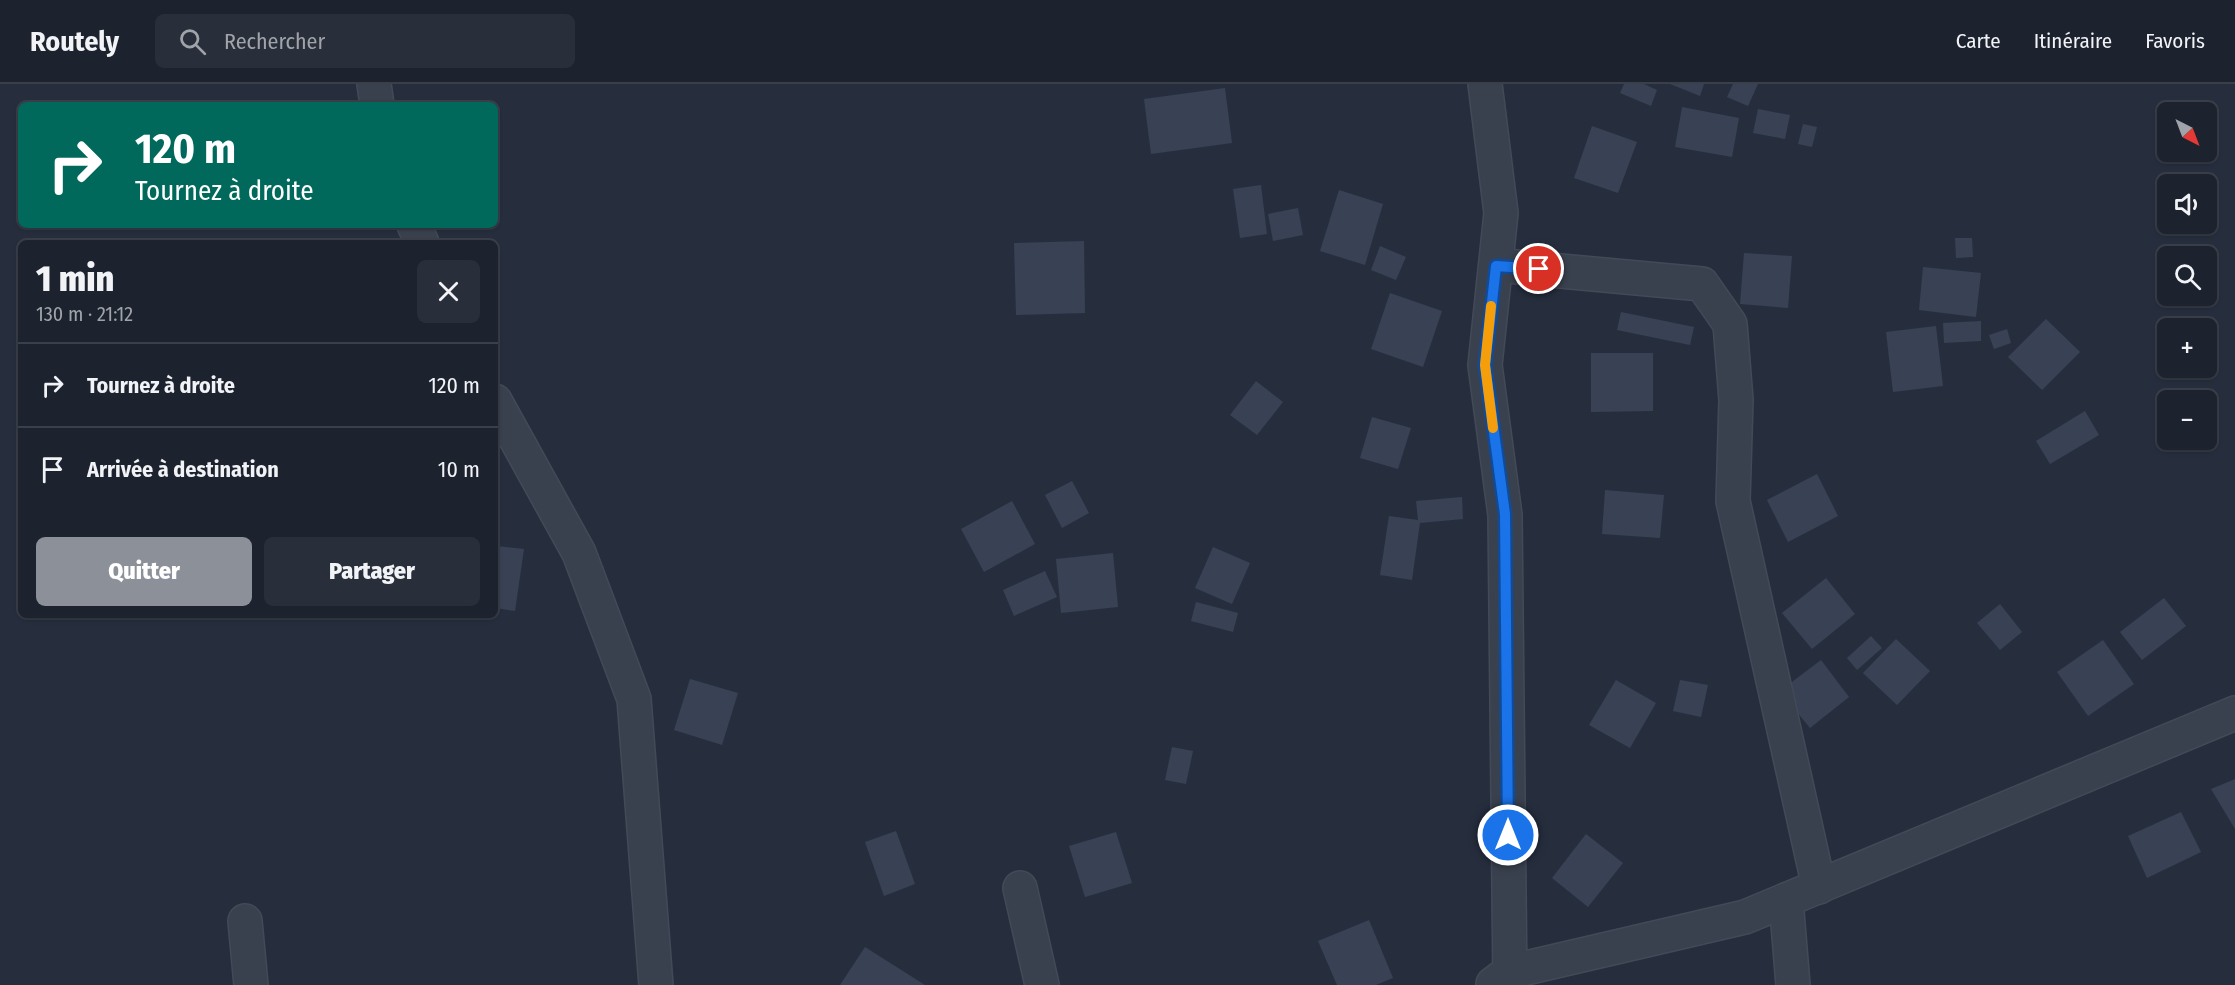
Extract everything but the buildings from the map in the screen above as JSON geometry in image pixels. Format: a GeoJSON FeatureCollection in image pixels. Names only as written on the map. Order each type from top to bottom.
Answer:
{"type":"FeatureCollection","features":[{"type":"Feature","properties":{"kind":"street"},"geometry":{"type":"LineString","coordinates":[[374,84],[377,102]]}},
{"type":"Feature","properties":{"kind":"street"},"geometry":{"type":"LineString","coordinates":[[1485,84],[1501,213],[1485,365],[1505,514],[1503,981],[1745,917],[2235,713]]}},
{"type":"Feature","properties":{"kind":"street"},"geometry":{"type":"LineString","coordinates":[[1496,266],[1701,284],[1730,324],[1736,400],[1733,501],[1819,887]]}},
{"type":"Feature","properties":{"kind":"street"},"geometry":{"type":"LineString","coordinates":[[498,406],[579,553],[634,699],[656,985]]}},
{"type":"Feature","properties":{"kind":"street"},"geometry":{"type":"LineString","coordinates":[[1020,888],[1042,985]]}},
{"type":"Feature","properties":{"kind":"street"},"geometry":{"type":"LineString","coordinates":[[1786,900],[1793,985]]}},
{"type":"Feature","properties":{"kind":"street"},"geometry":{"type":"LineString","coordinates":[[245,921],[251,985]]}},
{"type":"Feature","properties":{"kind":"slow traffic"},"geometry":{"type":"LineString","coordinates":[[1491,306],[1485,365],[1493,428]]}},
{"type":"Feature","properties":{"kind":"route"},"geometry":{"type":"LineString","coordinates":[[1508,835],[1505,514],[1485,365],[1496,266],[1539,269]]}}]}
